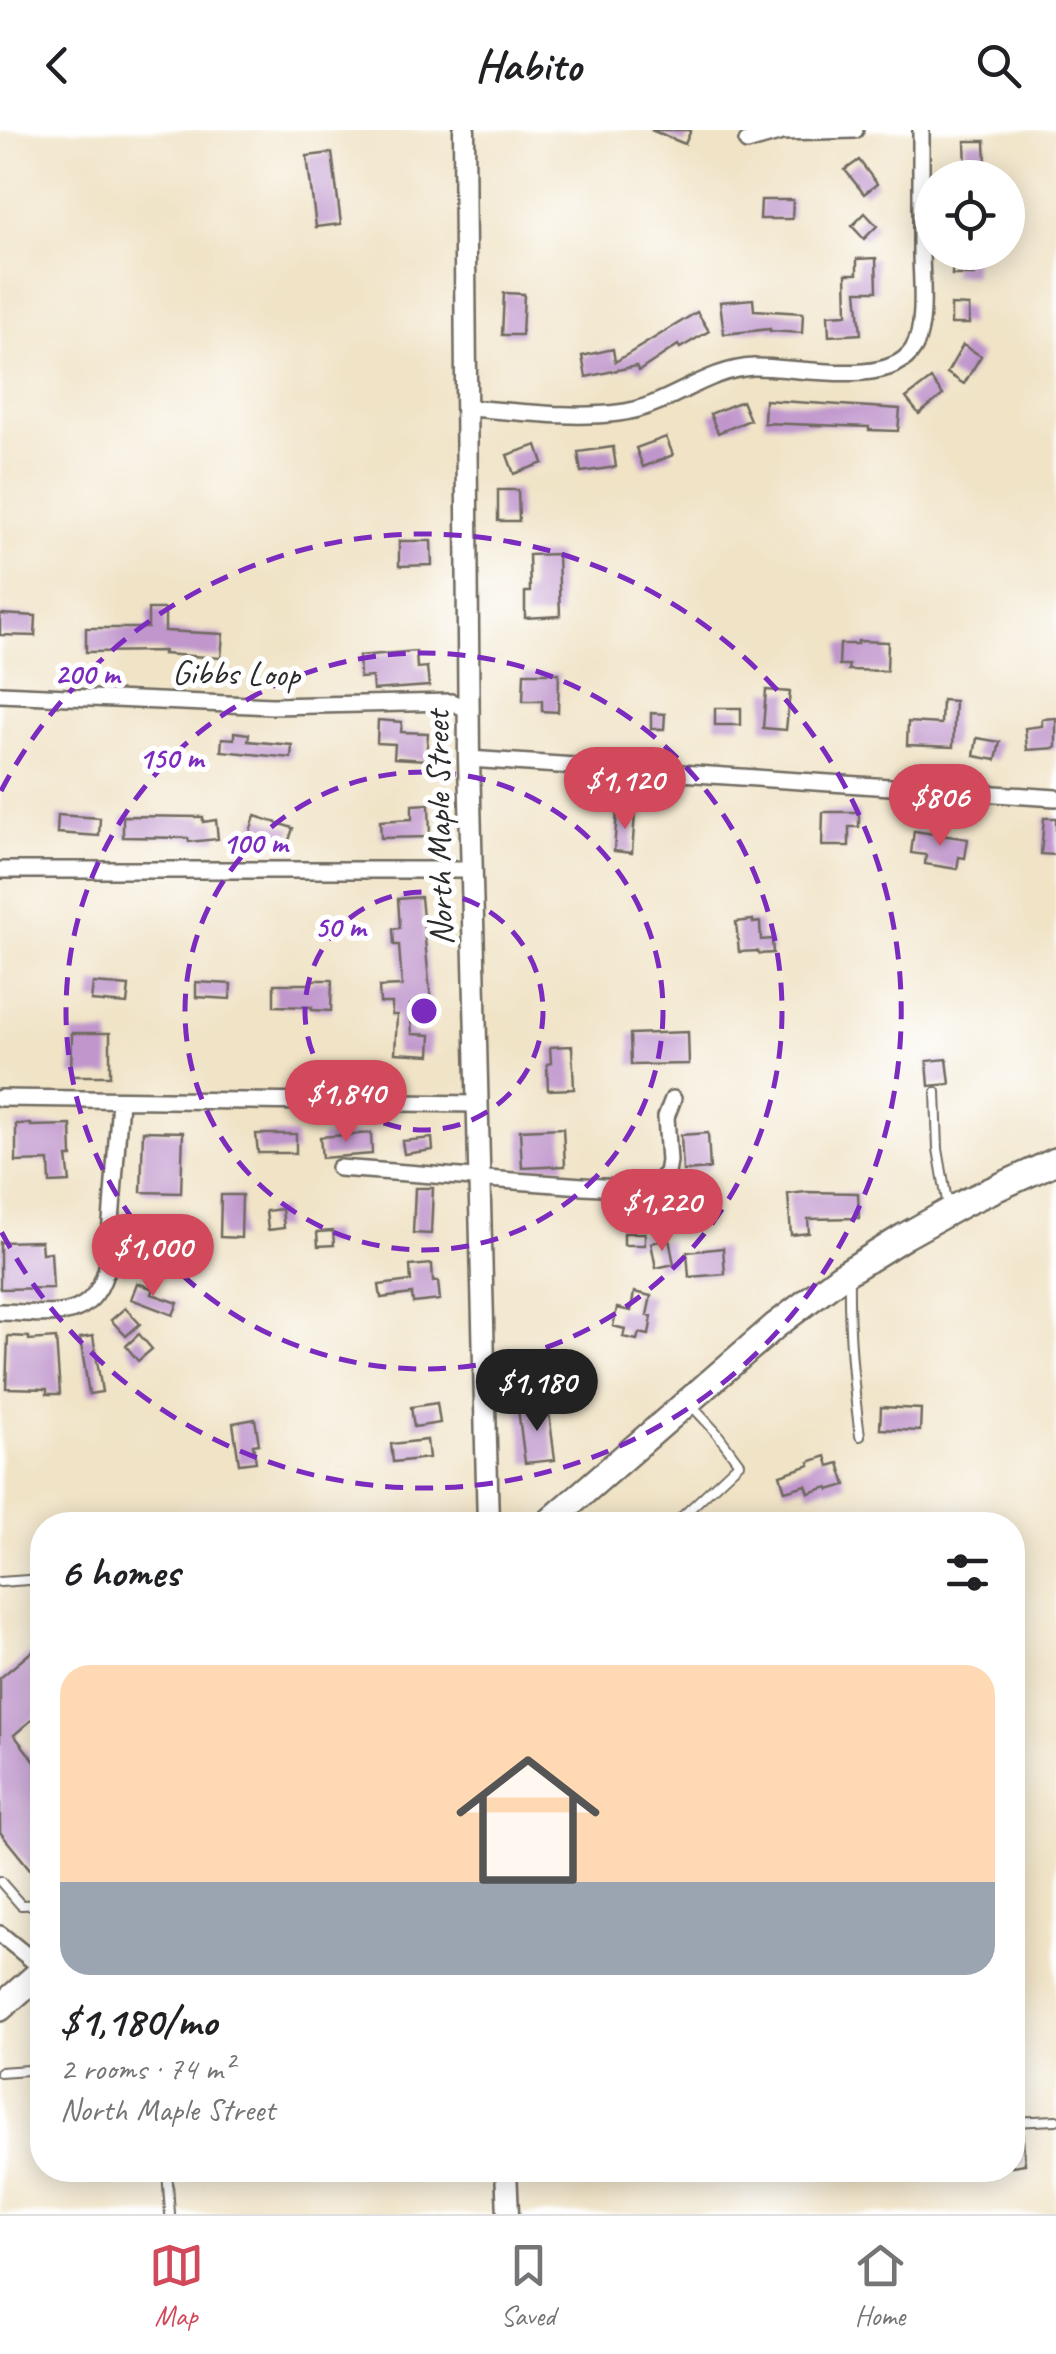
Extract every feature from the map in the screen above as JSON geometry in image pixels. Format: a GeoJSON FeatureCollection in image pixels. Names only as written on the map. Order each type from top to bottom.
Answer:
{"type":"FeatureCollection","features":[{"type":"Feature","properties":{"kind":"main road"},"geometry":{"type":"LineString","coordinates":[[561,1512],[775,1326],[849,1272],[948,1212],[1056,1162]]}},
{"type":"Feature","properties":{"kind":"main road"},"geometry":{"type":"LineString","coordinates":[[0,2008],[30,1981]]}},
{"type":"Feature","properties":{"kind":"street","name":"North Maple Street"},"geometry":{"type":"LineString","coordinates":[[464,130],[469,759],[488,1512]]}},
{"type":"Feature","properties":{"kind":"street"},"geometry":{"type":"LineString","coordinates":[[747,142],[782,132],[855,130]]}},
{"type":"Feature","properties":{"kind":"street"},"geometry":{"type":"LineString","coordinates":[[467,408],[622,413],[733,370],[782,367],[861,372],[891,368],[903,361],[918,338],[921,307],[920,130]]}},
{"type":"Feature","properties":{"kind":"street","name":"Gibbs Loop"},"geometry":{"type":"LineString","coordinates":[[0,694],[272,706],[451,702],[470,710]]}},
{"type":"Feature","properties":{"kind":"street"},"geometry":{"type":"LineString","coordinates":[[469,759],[1056,798]]}},
{"type":"Feature","properties":{"kind":"street"},"geometry":{"type":"LineString","coordinates":[[0,870],[472,870]]}},
{"type":"Feature","properties":{"kind":"street"},"geometry":{"type":"LineString","coordinates":[[0,1098],[476,1104]]}},
{"type":"Feature","properties":{"kind":"street"},"geometry":{"type":"LineString","coordinates":[[339,1168],[638,1189],[653,1186],[666,1172],[666,1118],[673,1099]]}},
{"type":"Feature","properties":{"kind":"street"},"geometry":{"type":"LineString","coordinates":[[0,1312],[69,1312],[86,1306],[104,1282],[120,1100]]}},
{"type":"Feature","properties":{"kind":"street"},"geometry":{"type":"LineString","coordinates":[[0,1934],[30,1960]]}},
{"type":"Feature","properties":{"kind":"street"},"geometry":{"type":"LineString","coordinates":[[507,2182],[508,2214]]}},
{"type":"Feature","properties":{"kind":"lane"},"geometry":{"type":"LineString","coordinates":[[936,1092],[938,1149],[948,1212]]}},
{"type":"Feature","properties":{"kind":"lane"},"geometry":{"type":"LineString","coordinates":[[849,1272],[851,1367],[860,1436]]}},
{"type":"Feature","properties":{"kind":"lane"},"geometry":{"type":"LineString","coordinates":[[688,1402],[739,1463],[689,1512]]}},
{"type":"Feature","properties":{"kind":"lane"},"geometry":{"type":"LineString","coordinates":[[0,1582],[30,1580]]}},
{"type":"Feature","properties":{"kind":"lane"},"geometry":{"type":"LineString","coordinates":[[0,1881],[20,1905],[30,1905]]}},
{"type":"Feature","properties":{"kind":"lane"},"geometry":{"type":"LineString","coordinates":[[0,2072],[30,2070]]}},
{"type":"Feature","properties":{"kind":"lane"},"geometry":{"type":"LineString","coordinates":[[1025,2121],[1056,2120]]}},
{"type":"Feature","properties":{"kind":"lane"},"geometry":{"type":"LineString","coordinates":[[168,2182],[170,2214]]}},
{"type":"Feature","properties":{"kind":"building"},"geometry":{"type":"Polygon","coordinates":[[[651,130],[691,130],[685,144],[651,130]]]}},
{"type":"Feature","properties":{"kind":"building"},"geometry":{"type":"Polygon","coordinates":[[[965,141],[985,141],[986,160],[966,160],[965,141]]]}},
{"type":"Feature","properties":{"kind":"building"},"geometry":{"type":"Polygon","coordinates":[[[332,153],[341,224],[316,227],[307,156],[332,153]]]}},
{"type":"Feature","properties":{"kind":"building"},"geometry":{"type":"Polygon","coordinates":[[[859,160],[877,184],[864,194],[845,170],[859,160]]]}},
{"type":"Feature","properties":{"kind":"building"},"geometry":{"type":"Polygon","coordinates":[[[761,200],[793,200],[792,219],[760,219],[761,200]]]}},
{"type":"Feature","properties":{"kind":"building"},"geometry":{"type":"Polygon","coordinates":[[[865,213],[877,226],[864,239],[852,226],[865,213]]]}},
{"type":"Feature","properties":{"kind":"building"},"geometry":{"type":"Polygon","coordinates":[[[876,258],[877,291],[857,291],[861,334],[829,336],[828,315],[847,314],[846,274],[857,274],[857,259],[876,258]]]}},
{"type":"Feature","properties":{"kind":"building"},"geometry":{"type":"Polygon","coordinates":[[[952,270],[974,270],[974,275],[952,275],[952,270]]]}},
{"type":"Feature","properties":{"kind":"building"},"geometry":{"type":"Polygon","coordinates":[[[504,293],[524,294],[522,335],[502,335],[504,293]]]}},
{"type":"Feature","properties":{"kind":"building"},"geometry":{"type":"Polygon","coordinates":[[[753,299],[754,310],[803,313],[802,333],[770,329],[724,334],[720,302],[753,299]]]}},
{"type":"Feature","properties":{"kind":"building"},"geometry":{"type":"Polygon","coordinates":[[[951,305],[969,306],[969,324],[951,324],[951,305]]]}},
{"type":"Feature","properties":{"kind":"building"},"geometry":{"type":"Polygon","coordinates":[[[697,312],[709,331],[680,348],[678,345],[639,371],[636,366],[586,377],[582,356],[613,349],[615,362],[697,312]]]}},
{"type":"Feature","properties":{"kind":"building"},"geometry":{"type":"Polygon","coordinates":[[[963,345],[981,356],[964,384],[947,373],[963,345]]]}},
{"type":"Feature","properties":{"kind":"building"},"geometry":{"type":"Polygon","coordinates":[[[931,379],[943,395],[919,414],[906,398],[931,379]]]}},
{"type":"Feature","properties":{"kind":"building"},"geometry":{"type":"Polygon","coordinates":[[[765,400],[900,409],[898,431],[764,423],[765,400]]]}},
{"type":"Feature","properties":{"kind":"building"},"geometry":{"type":"Polygon","coordinates":[[[742,401],[750,420],[718,433],[710,414],[742,401]]]}},
{"type":"Feature","properties":{"kind":"building"},"geometry":{"type":"Polygon","coordinates":[[[666,437],[673,455],[643,467],[636,448],[666,437]]]}},
{"type":"Feature","properties":{"kind":"building"},"geometry":{"type":"Polygon","coordinates":[[[537,445],[543,463],[514,474],[507,455],[537,445]]]}},
{"type":"Feature","properties":{"kind":"building"},"geometry":{"type":"Polygon","coordinates":[[[613,447],[616,467],[581,472],[578,452],[613,447]]]}},
{"type":"Feature","properties":{"kind":"building"},"geometry":{"type":"Polygon","coordinates":[[[498,490],[518,490],[519,521],[498,521],[498,490]]]}},
{"type":"Feature","properties":{"kind":"building"},"geometry":{"type":"Polygon","coordinates":[[[399,541],[431,541],[432,565],[399,566],[399,541]]]}},
{"type":"Feature","properties":{"kind":"building"},"geometry":{"type":"Polygon","coordinates":[[[558,554],[560,616],[525,618],[525,592],[530,592],[529,555],[558,554]]]}},
{"type":"Feature","properties":{"kind":"building"},"geometry":{"type":"Polygon","coordinates":[[[148,609],[165,609],[165,631],[223,634],[221,658],[163,654],[164,651],[86,652],[86,628],[148,628],[148,609]]]}},
{"type":"Feature","properties":{"kind":"building"},"geometry":{"type":"Polygon","coordinates":[[[0,614],[36,616],[35,636],[0,635],[0,614]]]}},
{"type":"Feature","properties":{"kind":"building"},"geometry":{"type":"Polygon","coordinates":[[[888,642],[887,671],[848,670],[849,665],[839,665],[840,644],[888,642]]]}},
{"type":"Feature","properties":{"kind":"building"},"geometry":{"type":"Polygon","coordinates":[[[416,651],[417,668],[427,667],[429,686],[373,690],[372,677],[360,678],[359,656],[416,651]]]}},
{"type":"Feature","properties":{"kind":"building"},"geometry":{"type":"Polygon","coordinates":[[[524,673],[559,673],[558,712],[542,711],[542,701],[523,701],[524,673]]]}},
{"type":"Feature","properties":{"kind":"building"},"geometry":{"type":"Polygon","coordinates":[[[766,690],[790,692],[786,730],[763,728],[766,690]]]}},
{"type":"Feature","properties":{"kind":"building"},"geometry":{"type":"Polygon","coordinates":[[[942,700],[955,701],[953,747],[907,745],[908,722],[941,724],[942,700]]]}},
{"type":"Feature","properties":{"kind":"building"},"geometry":{"type":"Polygon","coordinates":[[[715,708],[741,708],[741,725],[715,725],[715,708]]]}},
{"type":"Feature","properties":{"kind":"building"},"geometry":{"type":"Polygon","coordinates":[[[651,713],[665,714],[664,729],[651,729],[651,713]]]}},
{"type":"Feature","properties":{"kind":"building"},"geometry":{"type":"Polygon","coordinates":[[[1056,718],[1056,748],[1027,750],[1025,728],[1042,726],[1042,719],[1056,718]]]}},
{"type":"Feature","properties":{"kind":"building"},"geometry":{"type":"Polygon","coordinates":[[[378,720],[402,722],[401,732],[428,733],[426,760],[394,758],[395,744],[377,743],[378,720]]]}},
{"type":"Feature","properties":{"kind":"building"},"geometry":{"type":"Polygon","coordinates":[[[234,732],[249,734],[248,741],[292,745],[291,758],[221,751],[222,738],[234,739],[234,732]]]}},
{"type":"Feature","properties":{"kind":"building"},"geometry":{"type":"Polygon","coordinates":[[[977,738],[1000,742],[996,760],[974,756],[977,738]]]}},
{"type":"Feature","properties":{"kind":"building"},"geometry":{"type":"Polygon","coordinates":[[[429,804],[430,837],[381,838],[380,821],[412,819],[412,805],[429,804]]]}},
{"type":"Feature","properties":{"kind":"building"},"geometry":{"type":"Polygon","coordinates":[[[617,812],[635,813],[632,853],[614,851],[617,812]]]}},
{"type":"Feature","properties":{"kind":"building"},"geometry":{"type":"Polygon","coordinates":[[[823,812],[859,812],[859,827],[849,827],[849,846],[822,846],[823,812]]]}},
{"type":"Feature","properties":{"kind":"building"},"geometry":{"type":"Polygon","coordinates":[[[58,815],[100,818],[99,836],[57,833],[58,815]]]}},
{"type":"Feature","properties":{"kind":"building"},"geometry":{"type":"Polygon","coordinates":[[[123,816],[216,820],[218,839],[189,842],[188,838],[123,837],[123,816]]]}},
{"type":"Feature","properties":{"kind":"building"},"geometry":{"type":"Polygon","coordinates":[[[255,816],[293,828],[287,847],[248,839],[255,816]]]}},
{"type":"Feature","properties":{"kind":"building"},"geometry":{"type":"Polygon","coordinates":[[[1044,818],[1056,818],[1056,855],[1041,854],[1044,818]]]}},
{"type":"Feature","properties":{"kind":"building"},"geometry":{"type":"Polygon","coordinates":[[[914,831],[968,839],[965,858],[959,857],[957,869],[925,864],[926,855],[911,853],[914,831]]]}},
{"type":"Feature","properties":{"kind":"building"},"geometry":{"type":"Polygon","coordinates":[[[421,897],[431,1003],[410,1005],[412,1034],[431,1035],[430,1055],[395,1053],[397,1015],[392,1015],[392,1003],[380,1003],[379,987],[402,986],[399,945],[394,945],[393,929],[400,928],[398,899],[421,897]]]}},
{"type":"Feature","properties":{"kind":"building"},"geometry":{"type":"Polygon","coordinates":[[[736,922],[760,922],[761,940],[772,939],[773,953],[739,952],[736,922]]]}},
{"type":"Feature","properties":{"kind":"building"},"geometry":{"type":"Polygon","coordinates":[[[312,980],[332,980],[331,1011],[274,1006],[274,984],[312,984],[312,980]]]}},
{"type":"Feature","properties":{"kind":"building"},"geometry":{"type":"Polygon","coordinates":[[[196,982],[231,984],[230,999],[196,997],[196,982]]]}},
{"type":"Feature","properties":{"kind":"building"},"geometry":{"type":"Polygon","coordinates":[[[93,983],[129,986],[127,1004],[91,1001],[93,983]]]}},
{"type":"Feature","properties":{"kind":"building"},"geometry":{"type":"Polygon","coordinates":[[[688,1032],[689,1064],[631,1065],[630,1034],[688,1032]]]}},
{"type":"Feature","properties":{"kind":"building"},"geometry":{"type":"Polygon","coordinates":[[[72,1033],[110,1033],[110,1076],[71,1076],[72,1033]]]}},
{"type":"Feature","properties":{"kind":"building"},"geometry":{"type":"Polygon","coordinates":[[[572,1046],[574,1089],[548,1090],[550,1047],[572,1046]]]}},
{"type":"Feature","properties":{"kind":"building"},"geometry":{"type":"Polygon","coordinates":[[[947,1059],[950,1084],[929,1086],[927,1061],[947,1059]]]}},
{"type":"Feature","properties":{"kind":"building"},"geometry":{"type":"Polygon","coordinates":[[[16,1124],[71,1125],[72,1157],[67,1157],[70,1182],[50,1183],[49,1161],[16,1162],[16,1124]]]}},
{"type":"Feature","properties":{"kind":"building"},"geometry":{"type":"Polygon","coordinates":[[[563,1128],[565,1166],[522,1168],[520,1130],[563,1128]]]}},
{"type":"Feature","properties":{"kind":"building"},"geometry":{"type":"Polygon","coordinates":[[[143,1131],[183,1132],[181,1193],[141,1192],[143,1131]]]}},
{"type":"Feature","properties":{"kind":"building"},"geometry":{"type":"Polygon","coordinates":[[[371,1133],[372,1154],[322,1158],[320,1137],[371,1133]]]}},
{"type":"Feature","properties":{"kind":"building"},"geometry":{"type":"Polygon","coordinates":[[[708,1133],[710,1169],[683,1171],[681,1135],[708,1133]]]}},
{"type":"Feature","properties":{"kind":"building"},"geometry":{"type":"Polygon","coordinates":[[[256,1134],[296,1134],[296,1153],[258,1153],[256,1134]]]}},
{"type":"Feature","properties":{"kind":"building"},"geometry":{"type":"Polygon","coordinates":[[[432,1138],[433,1150],[404,1154],[402,1141],[432,1138]]]}},
{"type":"Feature","properties":{"kind":"building"},"geometry":{"type":"Polygon","coordinates":[[[415,1188],[433,1188],[431,1234],[413,1233],[415,1188]]]}},
{"type":"Feature","properties":{"kind":"building"},"geometry":{"type":"Polygon","coordinates":[[[858,1193],[859,1218],[808,1219],[809,1233],[791,1235],[788,1194],[858,1193]]]}},
{"type":"Feature","properties":{"kind":"building"},"geometry":{"type":"Polygon","coordinates":[[[221,1195],[242,1195],[241,1238],[220,1237],[221,1195]]]}},
{"type":"Feature","properties":{"kind":"building"},"geometry":{"type":"Polygon","coordinates":[[[282,1209],[284,1228],[268,1230],[266,1211],[282,1209]]]}},
{"type":"Feature","properties":{"kind":"building"},"geometry":{"type":"Polygon","coordinates":[[[333,1231],[334,1245],[318,1246],[317,1232],[333,1231]]]}},
{"type":"Feature","properties":{"kind":"building"},"geometry":{"type":"Polygon","coordinates":[[[624,1233],[645,1233],[645,1245],[624,1245],[624,1233]]]}},
{"type":"Feature","properties":{"kind":"building"},"geometry":{"type":"Polygon","coordinates":[[[669,1239],[674,1264],[656,1268],[651,1243],[669,1239]]]}},
{"type":"Feature","properties":{"kind":"building"},"geometry":{"type":"Polygon","coordinates":[[[41,1241],[42,1253],[51,1252],[53,1288],[0,1289],[0,1242],[41,1241]]]}},
{"type":"Feature","properties":{"kind":"building"},"geometry":{"type":"Polygon","coordinates":[[[723,1248],[725,1274],[689,1277],[687,1252],[723,1248]]]}},
{"type":"Feature","properties":{"kind":"building"},"geometry":{"type":"Polygon","coordinates":[[[432,1264],[440,1300],[413,1303],[412,1294],[381,1298],[379,1285],[411,1281],[410,1266],[432,1264]]]}},
{"type":"Feature","properties":{"kind":"building"},"geometry":{"type":"Polygon","coordinates":[[[137,1283],[154,1289],[152,1294],[178,1303],[173,1315],[131,1299],[137,1283]]]}},
{"type":"Feature","properties":{"kind":"building"},"geometry":{"type":"Polygon","coordinates":[[[634,1292],[651,1296],[647,1315],[652,1316],[649,1335],[639,1333],[637,1340],[623,1337],[625,1329],[613,1326],[617,1308],[631,1311],[634,1292]]]}},
{"type":"Feature","properties":{"kind":"building"},"geometry":{"type":"Polygon","coordinates":[[[125,1308],[140,1324],[126,1336],[111,1320],[125,1308]]]}},
{"type":"Feature","properties":{"kind":"building"},"geometry":{"type":"Polygon","coordinates":[[[139,1334],[152,1349],[138,1361],[126,1346],[139,1334]]]}},
{"type":"Feature","properties":{"kind":"building"},"geometry":{"type":"Polygon","coordinates":[[[8,1336],[29,1340],[56,1338],[60,1394],[47,1394],[47,1389],[6,1388],[8,1336]]]}},
{"type":"Feature","properties":{"kind":"building"},"geometry":{"type":"Polygon","coordinates":[[[93,1336],[102,1392],[89,1394],[80,1338],[93,1336]]]}},
{"type":"Feature","properties":{"kind":"building"},"geometry":{"type":"Polygon","coordinates":[[[437,1403],[440,1423],[414,1427],[411,1407],[437,1403]]]}},
{"type":"Feature","properties":{"kind":"building"},"geometry":{"type":"Polygon","coordinates":[[[548,1405],[555,1460],[525,1463],[518,1409],[548,1405]]]}},
{"type":"Feature","properties":{"kind":"building"},"geometry":{"type":"Polygon","coordinates":[[[881,1407],[921,1409],[920,1431],[880,1429],[881,1407]]]}},
{"type":"Feature","properties":{"kind":"building"},"geometry":{"type":"Polygon","coordinates":[[[255,1419],[259,1444],[253,1445],[256,1462],[239,1464],[233,1423],[255,1419]]]}},
{"type":"Feature","properties":{"kind":"building"},"geometry":{"type":"Polygon","coordinates":[[[427,1440],[429,1458],[393,1462],[391,1444],[427,1440]]]}},
{"type":"Feature","properties":{"kind":"building"},"geometry":{"type":"Polygon","coordinates":[[[826,1456],[829,1466],[839,1463],[846,1485],[809,1493],[806,1485],[785,1491],[780,1475],[826,1456]]]}},
{"type":"Feature","properties":{"kind":"building"},"geometry":{"type":"Polygon","coordinates":[[[30,1653],[30,1721],[14,1735],[30,1756],[30,1869],[0,1832],[0,1678],[30,1653]]]}}]}
